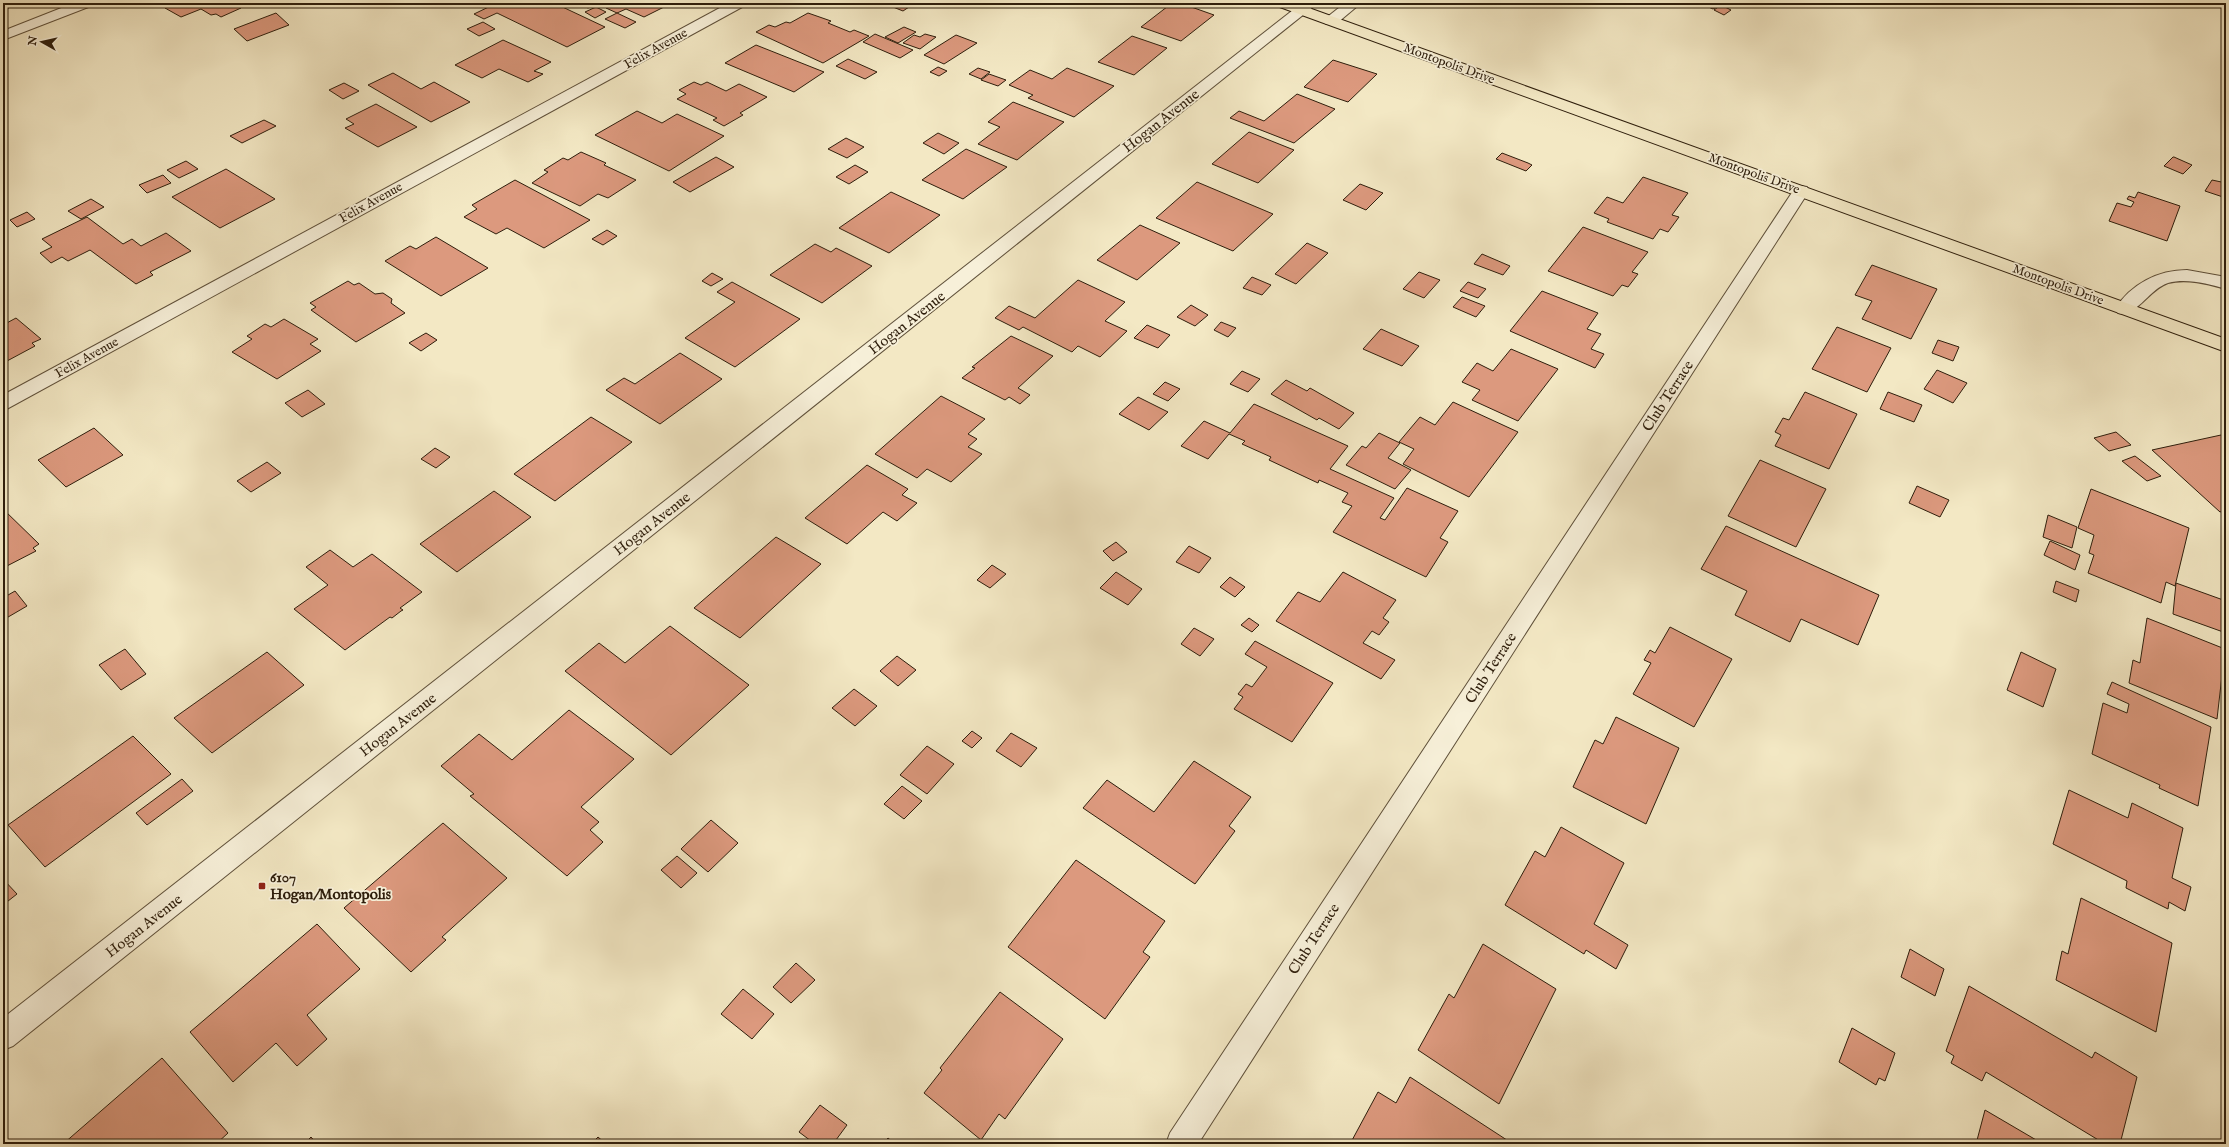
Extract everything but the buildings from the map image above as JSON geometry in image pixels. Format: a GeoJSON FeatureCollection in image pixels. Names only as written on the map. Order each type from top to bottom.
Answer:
{"type":"FeatureCollection","features":[{"type":"Feature","properties":{"kind":"main road","name":"Montopolis Drive"},"geometry":{"type":"LineString","coordinates":[[1282,3],[1306,7],[1331,21],[2226,346]]}},
{"type":"Feature","properties":{"kind":"street"},"geometry":{"type":"LineString","coordinates":[[3,36],[86,3]]}},
{"type":"Feature","properties":{"kind":"street","name":"Felix Avenue"},"geometry":{"type":"LineString","coordinates":[[3,404],[739,3]]}},
{"type":"Feature","properties":{"kind":"street"},"geometry":{"type":"LineString","coordinates":[[1331,21],[1354,3]]}},
{"type":"Feature","properties":{"kind":"street","name":"Hogan Avenue"},"geometry":{"type":"LineString","coordinates":[[3,1036],[1306,7]]}},
{"type":"Feature","properties":{"kind":"street","name":"Club Terrace"},"geometry":{"type":"LineString","coordinates":[[1181,1144],[1801,191]]}},
{"type":"Feature","properties":{"kind":"street"},"geometry":{"type":"LineString","coordinates":[[2124,309],[2149,285],[2172,276],[2206,278],[2226,284]]}},
{"type":"Feature","properties":{"kind":"place","name":"6107 Hogan/Montopolis"},"geometry":{"type":"Point","coordinates":[262,886]}}]}
